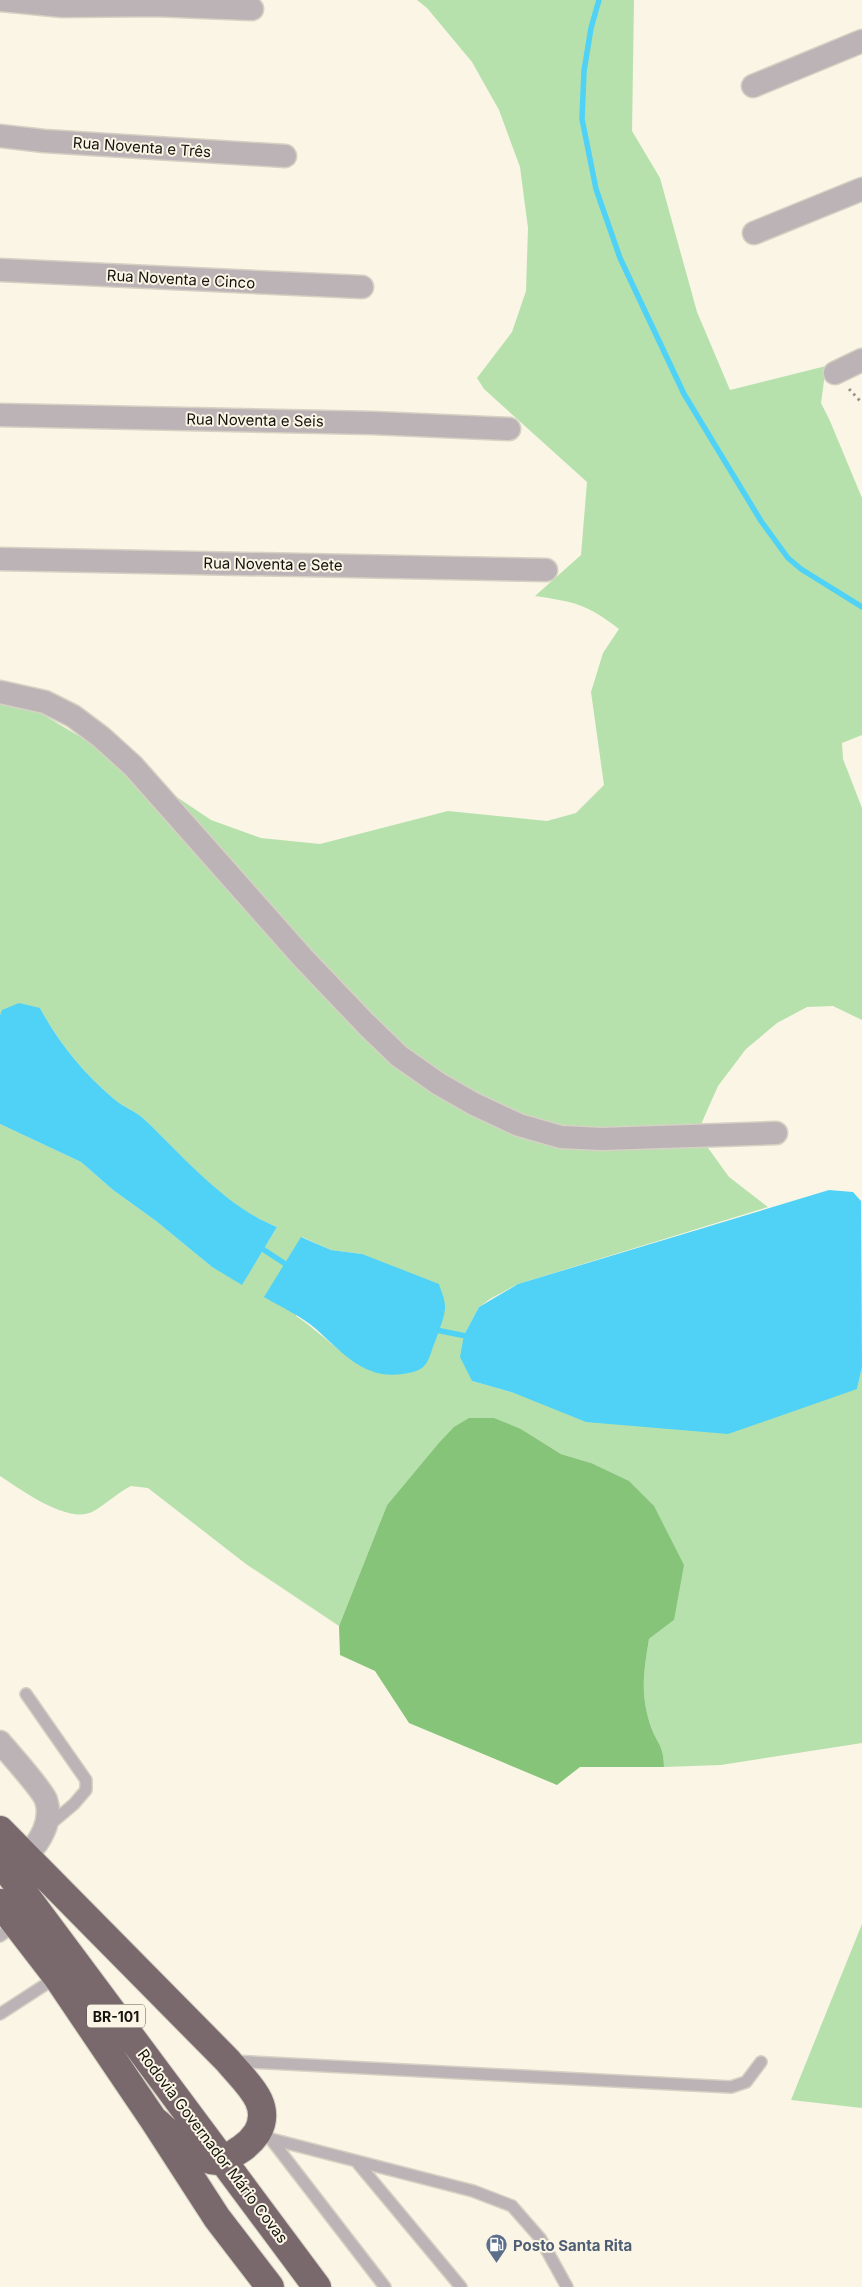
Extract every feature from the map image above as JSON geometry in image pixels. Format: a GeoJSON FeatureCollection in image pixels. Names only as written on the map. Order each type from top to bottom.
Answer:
{"type":"FeatureCollection","features":[{"type":"Feature","properties":{"kind":"highway"},"geometry":{"type":"LineString","coordinates":[[0,1830],[228,2061],[259,2099],[264,2112],[265,2133],[223,2160],[216,2161],[197,2154],[153,2119]]}},
{"type":"Feature","properties":{"kind":"highway","name":"Rodovia Governador Mário Covas"},"geometry":{"type":"LineString","coordinates":[[0,1861],[317,2287]]}},
{"type":"Feature","properties":{"kind":"highway","name":"Rodovia Governador Mário Covas"},"geometry":{"type":"LineString","coordinates":[[0,1904],[8,1930],[57,1978],[153,2119],[217,2218],[270,2287]]}},
{"type":"Feature","properties":{"kind":"highway"},"geometry":{"type":"LineString","coordinates":[[217,2218],[246,2287]]}},
{"type":"Feature","properties":{"kind":"street"},"geometry":{"type":"LineString","coordinates":[[0,0],[63,6],[155,5],[252,9]]}},
{"type":"Feature","properties":{"kind":"street"},"geometry":{"type":"LineString","coordinates":[[753,86],[862,41]]}},
{"type":"Feature","properties":{"kind":"street","name":"Rua Noventa e Três"},"geometry":{"type":"LineString","coordinates":[[0,136],[44,141],[285,156]]}},
{"type":"Feature","properties":{"kind":"street"},"geometry":{"type":"LineString","coordinates":[[754,233],[862,189]]}},
{"type":"Feature","properties":{"kind":"street","name":"Rua Noventa e Cinco"},"geometry":{"type":"LineString","coordinates":[[0,270],[362,287]]}},
{"type":"Feature","properties":{"kind":"street"},"geometry":{"type":"LineString","coordinates":[[836,373],[862,360]]}},
{"type":"Feature","properties":{"kind":"street","name":"Rua Noventa e Seis"},"geometry":{"type":"LineString","coordinates":[[0,414],[373,423],[510,429]]}},
{"type":"Feature","properties":{"kind":"street","name":"Rua Noventa e Sete"},"geometry":{"type":"LineString","coordinates":[[0,559],[546,570]]}},
{"type":"Feature","properties":{"kind":"street"},"geometry":{"type":"LineString","coordinates":[[0,692],[45,702],[73,716],[101,737],[134,766],[309,965],[366,1024],[399,1056],[439,1084],[474,1104],[520,1125],[561,1137],[602,1139],[776,1133]]}},
{"type":"Feature","properties":{"kind":"street"},"geometry":{"type":"LineString","coordinates":[[0,1742],[46,1799],[48,1814],[45,1828],[36,1846],[26,1856]]}},
{"type":"Feature","properties":{"kind":"lane"},"geometry":{"type":"LineString","coordinates":[[26,1694],[86,1780],[86,1790],[74,1804],[45,1828]]}},
{"type":"Feature","properties":{"kind":"lane"},"geometry":{"type":"LineString","coordinates":[[0,2014],[57,1978]]}},
{"type":"Feature","properties":{"kind":"lane"},"geometry":{"type":"LineString","coordinates":[[228,2061],[730,2088],[746,2082],[761,2062]]}},
{"type":"Feature","properties":{"kind":"lane"},"geometry":{"type":"LineString","coordinates":[[265,2133],[356,2161],[473,2191],[512,2206],[540,2238],[567,2287]]}},
{"type":"Feature","properties":{"kind":"lane"},"geometry":{"type":"LineString","coordinates":[[265,2133],[385,2287]]}},
{"type":"Feature","properties":{"kind":"lane"},"geometry":{"type":"LineString","coordinates":[[356,2161],[461,2287]]}},
{"type":"Feature","properties":{"kind":"green space"},"geometry":{"type":"Polygon","coordinates":[[[417,0],[634,0],[632,131],[660,178],[697,312],[730,390],[826,366],[821,403],[862,498],[862,735],[842,743],[843,759],[862,808],[862,1020],[833,1006],[807,1007],[777,1023],[746,1049],[718,1086],[702,1122],[703,1141],[729,1177],[768,1207],[518,1284],[479,1307],[464,1335],[472,1381],[514,1393],[857,1389],[862,1367],[862,1743],[721,1765],[664,1767],[663,1753],[652,1730],[647,1712],[644,1672],[649,1639],[674,1620],[591,1463],[561,1454],[521,1429],[437,1445],[387,1505],[339,1626],[246,1564],[148,1488],[131,1486],[92,1512],[82,1514],[70,1513],[44,1503],[0,1476],[0,1124],[81,1162],[113,1190],[156,1221],[212,1267],[242,1284],[277,1227],[240,1207],[223,1194],[141,1117],[118,1102],[92,1079],[55,1033],[40,1008],[3,1010],[0,1015],[0,701],[42,714],[144,775],[211,820],[261,838],[320,844],[448,811],[547,821],[576,813],[604,785],[591,692],[603,653],[619,629],[598,614],[580,605],[535,596],[581,555],[587,482],[484,389],[477,378],[512,332],[526,291],[528,228],[520,167],[499,110],[472,62],[427,8],[417,0]],[[302,1237],[296,1316],[345,1354],[362,1254],[331,1250],[302,1237]]]}},
{"type":"Feature","properties":{"kind":"green space"},"geometry":{"type":"Polygon","coordinates":[[[469,1418],[494,1418],[521,1429],[561,1454],[591,1463],[629,1481],[654,1506],[684,1565],[674,1620],[649,1639],[644,1672],[647,1712],[652,1730],[663,1753],[664,1767],[580,1767],[557,1785],[409,1723],[375,1671],[340,1655],[339,1626],[387,1505],[437,1445],[454,1427],[469,1418]]]}},
{"type":"Feature","properties":{"kind":"green space"},"geometry":{"type":"Polygon","coordinates":[[[862,1924],[862,2108],[791,2100],[862,1924]]]}},
{"type":"Feature","properties":{"kind":"water"},"geometry":{"type":"Polygon","coordinates":[[[19,1003],[40,1008],[55,1033],[92,1079],[118,1102],[141,1117],[206,1180],[240,1207],[277,1227],[242,1285],[212,1267],[156,1221],[113,1190],[81,1162],[0,1124],[0,1015],[2,1010],[19,1003]]]}},
{"type":"Feature","properties":{"kind":"water"},"geometry":{"type":"Polygon","coordinates":[[[829,1190],[853,1192],[861,1201],[862,1367],[857,1389],[728,1434],[586,1422],[514,1393],[472,1381],[460,1357],[464,1335],[479,1307],[518,1284],[829,1190]]]}},
{"type":"Feature","properties":{"kind":"water"},"geometry":{"type":"Polygon","coordinates":[[[301,1237],[331,1250],[362,1254],[439,1284],[445,1303],[444,1315],[430,1356],[422,1368],[409,1373],[389,1375],[365,1368],[345,1355],[310,1324],[264,1297],[301,1237]]]}},
{"type":"Feature","properties":{"kind":"waterway"},"geometry":{"type":"LineString","coordinates":[[599,0],[591,28],[584,71],[582,119],[596,189],[620,258],[684,394],[761,521],[788,558],[801,569],[862,607]]}},
{"type":"Feature","properties":{"kind":"waterway"},"geometry":{"type":"LineString","coordinates":[[258,1246],[290,1267]]}},
{"type":"Feature","properties":{"kind":"waterway"},"geometry":{"type":"LineString","coordinates":[[431,1329],[471,1337]]}},
{"type":"Feature","properties":{"kind":"place","name":"Posto Santa Rita"},"geometry":{"type":"Point","coordinates":[497,2264]}}]}
